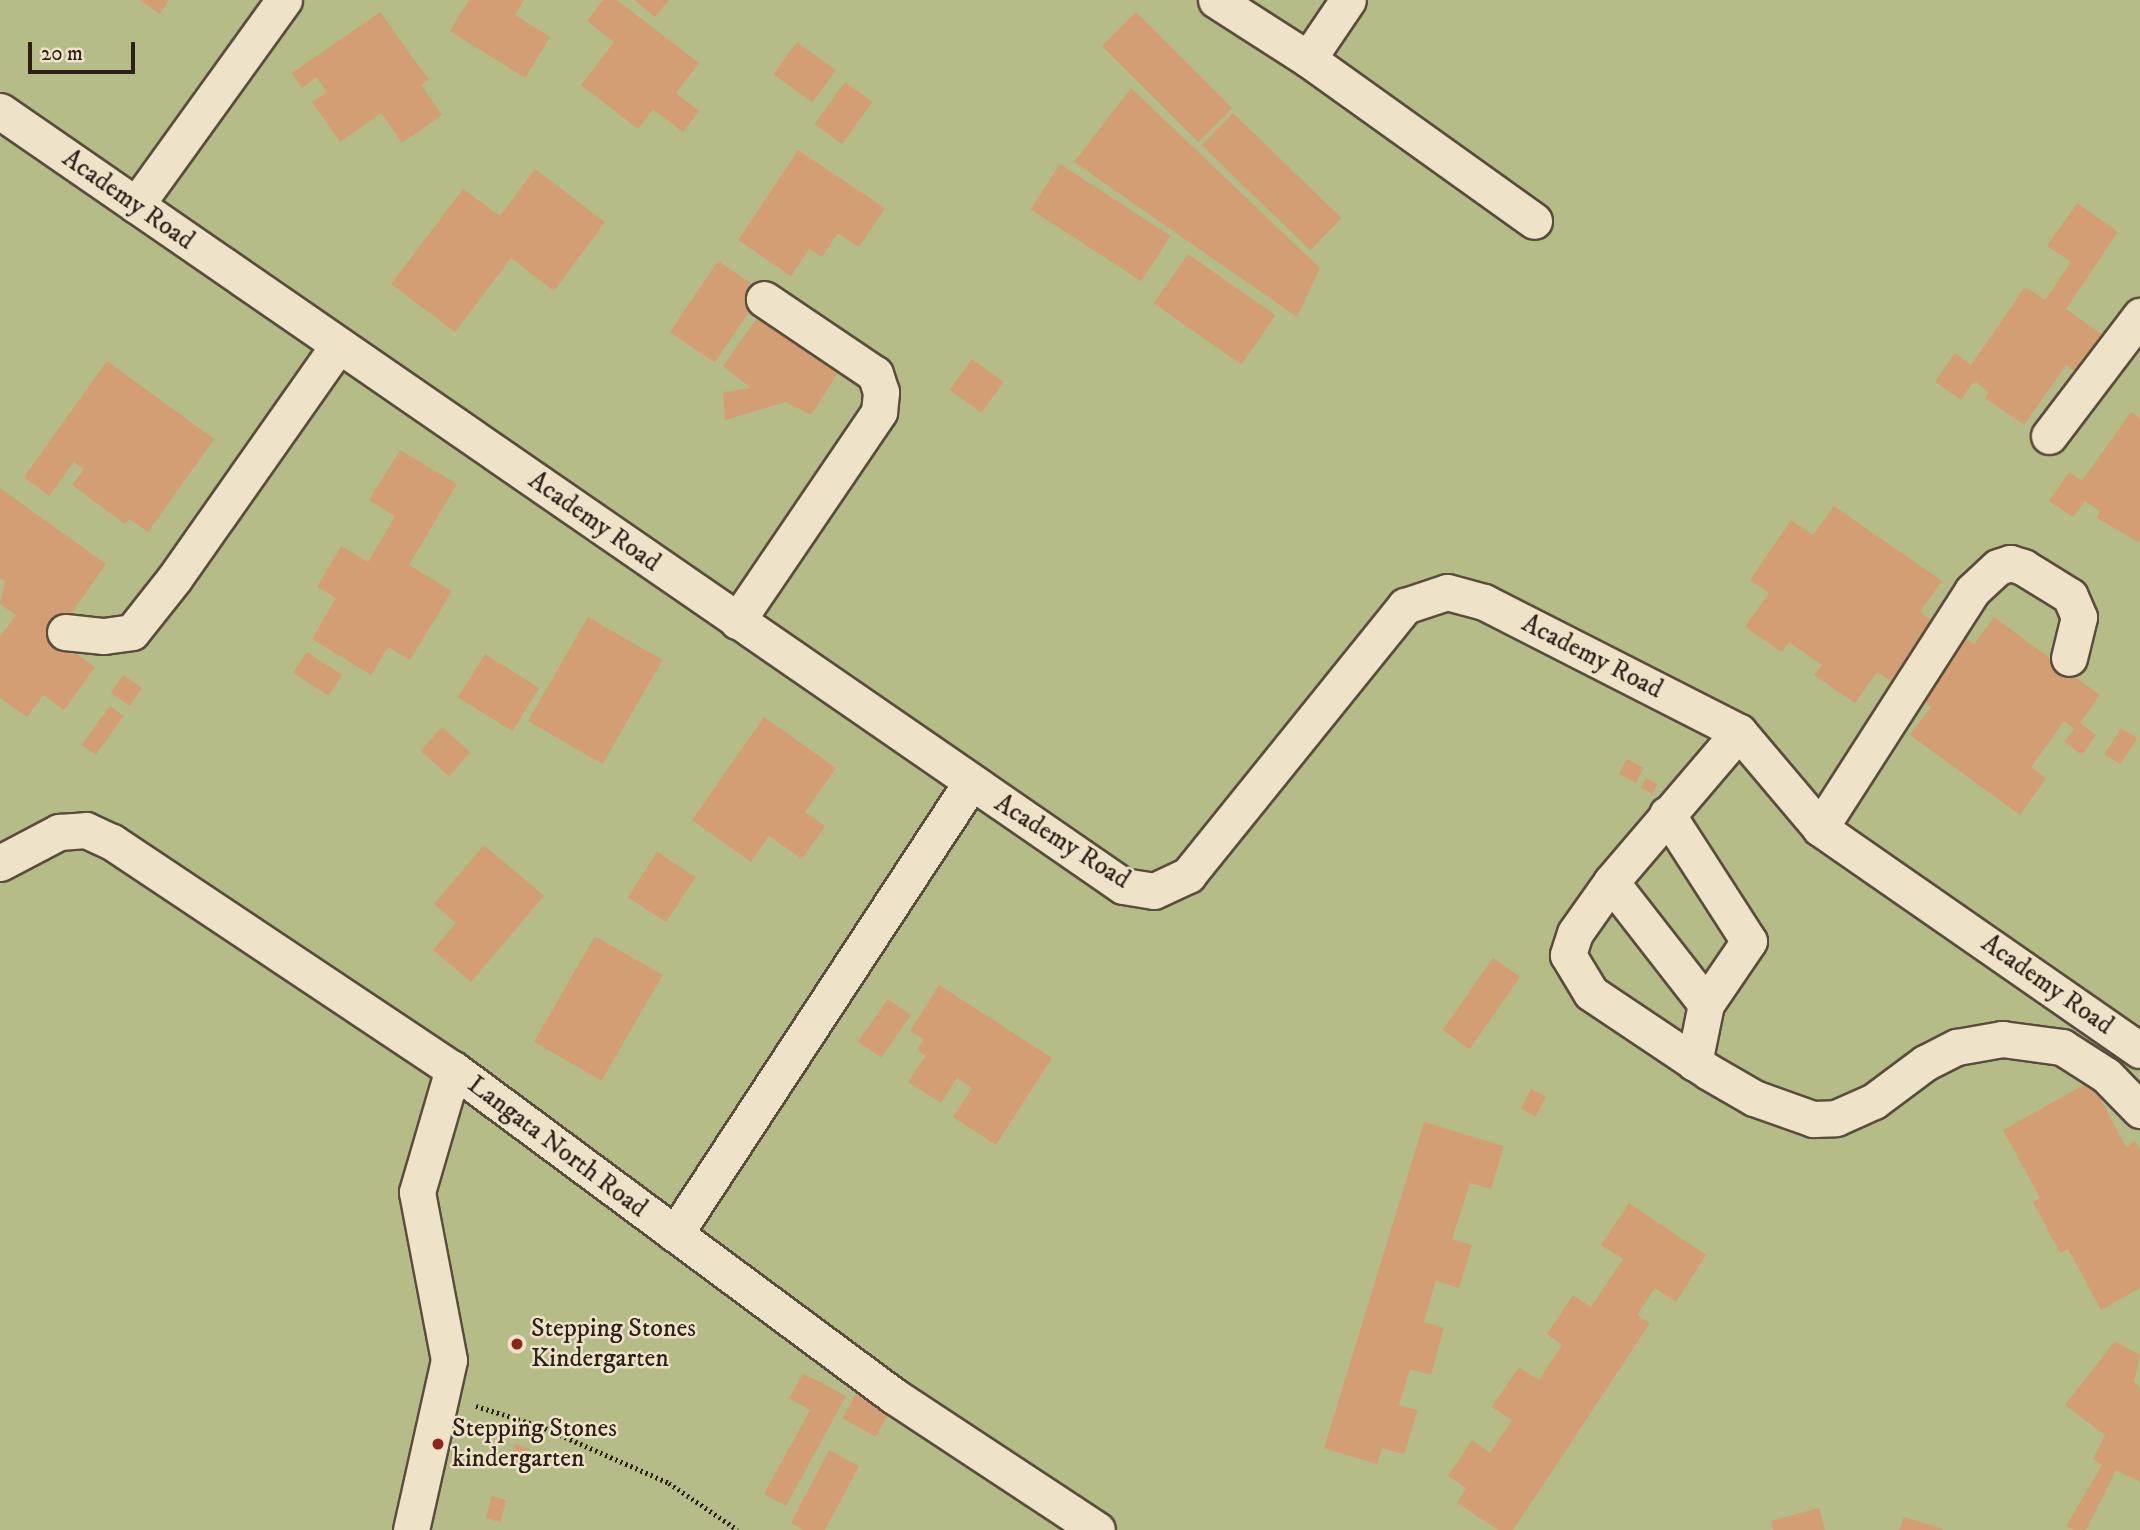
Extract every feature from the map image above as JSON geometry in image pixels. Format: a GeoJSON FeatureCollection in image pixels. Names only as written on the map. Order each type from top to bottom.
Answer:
{"type":"FeatureCollection","features":[{"type":"Feature","properties":{"kind":"street"},"geometry":{"type":"LineString","coordinates":[[136,205],[284,0]]}},
{"type":"Feature","properties":{"kind":"street"},"geometry":{"type":"LineString","coordinates":[[1216,0],[1308,60],[1534,221]]}},
{"type":"Feature","properties":{"kind":"street"},"geometry":{"type":"LineString","coordinates":[[1308,60],[1348,0]]}},
{"type":"Feature","properties":{"kind":"street","name":"Academy Road"},"geometry":{"type":"LineString","coordinates":[[0,111],[970,784],[1123,886],[1154,891],[1188,875],[1405,606],[1447,592],[1484,602],[1739,733],[1820,828],[2140,1050]]}},
{"type":"Feature","properties":{"kind":"street"},"geometry":{"type":"LineString","coordinates":[[737,621],[879,412],[881,392],[875,374],[764,299]]}},
{"type":"Feature","properties":{"kind":"street"},"geometry":{"type":"LineString","coordinates":[[2049,436],[2140,316]]}},
{"type":"Feature","properties":{"kind":"street"},"geometry":{"type":"LineString","coordinates":[[65,632],[104,636],[132,632],[174,579],[338,346]]}},
{"type":"Feature","properties":{"kind":"street"},"geometry":{"type":"LineString","coordinates":[[1820,828],[1972,591],[1997,567],[2010,563],[2023,567],[2070,596],[2079,617],[2069,658]]}},
{"type":"Feature","properties":{"kind":"street"},"geometry":{"type":"LineString","coordinates":[[1739,733],[1611,882],[1575,933],[1569,955],[1575,971],[1591,993],[1694,1063],[1754,1098],[1813,1119],[1836,1118],[1874,1101],[1925,1063],[1957,1047],[2002,1039],[2062,1047],[2106,1075],[2140,1110]]}},
{"type":"Feature","properties":{"kind":"street"},"geometry":{"type":"LineString","coordinates":[[675,1234],[970,784]]}},
{"type":"Feature","properties":{"kind":"street"},"geometry":{"type":"LineString","coordinates":[[1667,814],[1724,909],[1748,934],[1746,948],[1706,1004],[1694,1063]]}},
{"type":"Feature","properties":{"kind":"street","name":"Langata North Road"},"geometry":{"type":"LineString","coordinates":[[0,863],[59,832],[86,830],[112,842],[453,1069],[894,1396],[1097,1530]]}},
{"type":"Feature","properties":{"kind":"street"},"geometry":{"type":"LineString","coordinates":[[1611,882],[1706,1004]]}},
{"type":"Feature","properties":{"kind":"street"},"geometry":{"type":"LineString","coordinates":[[411,1530],[449,1360],[417,1192],[453,1069]]}},
{"type":"Feature","properties":{"kind":"path"},"geometry":{"type":"LineString","coordinates":[[442,1395],[541,1426],[668,1483],[738,1530]]}},
{"type":"Feature","properties":{"kind":"green space"},"geometry":{"type":"Polygon","coordinates":[[[0,0],[2140,0],[2140,1530],[0,1530],[0,0]]]}},
{"type":"Feature","properties":{"kind":"building"},"geometry":{"type":"Polygon","coordinates":[[[139,0],[169,0],[160,14],[139,0]]]}},
{"type":"Feature","properties":{"kind":"building"},"geometry":{"type":"Polygon","coordinates":[[[469,0],[524,0],[515,15],[550,37],[525,78],[450,31],[469,0]]]}},
{"type":"Feature","properties":{"kind":"building"},"geometry":{"type":"Polygon","coordinates":[[[603,0],[617,0],[699,63],[676,93],[699,111],[683,132],[653,109],[638,129],[581,85],[614,42],[587,21],[603,0]]]}},
{"type":"Feature","properties":{"kind":"building"},"geometry":{"type":"Polygon","coordinates":[[[634,0],[669,0],[655,17],[634,0]]]}},
{"type":"Feature","properties":{"kind":"building"},"geometry":{"type":"Polygon","coordinates":[[[380,12],[429,80],[421,85],[442,115],[402,143],[381,113],[340,142],[312,102],[327,92],[316,77],[302,88],[292,73],[380,12]]]}},
{"type":"Feature","properties":{"kind":"building"},"geometry":{"type":"Polygon","coordinates":[[[1136,12],[1232,108],[1198,142],[1102,46],[1136,12]]]}},
{"type":"Feature","properties":{"kind":"building"},"geometry":{"type":"Polygon","coordinates":[[[797,42],[836,70],[812,103],[773,74],[797,42]]]}},
{"type":"Feature","properties":{"kind":"building"},"geometry":{"type":"Polygon","coordinates":[[[845,82],[873,102],[842,144],[814,124],[845,82]]]}},
{"type":"Feature","properties":{"kind":"building"},"geometry":{"type":"Polygon","coordinates":[[[1131,88],[1320,268],[1297,317],[1074,162],[1131,88]]]}},
{"type":"Feature","properties":{"kind":"building"},"geometry":{"type":"Polygon","coordinates":[[[1233,113],[1342,218],[1310,250],[1202,145],[1233,113]]]}},
{"type":"Feature","properties":{"kind":"building"},"geometry":{"type":"Polygon","coordinates":[[[798,150],[885,208],[859,247],[838,233],[822,257],[809,249],[791,276],[738,240],[798,150]]]}},
{"type":"Feature","properties":{"kind":"building"},"geometry":{"type":"Polygon","coordinates":[[[1060,164],[1171,236],[1141,281],[1031,209],[1060,164]]]}},
{"type":"Feature","properties":{"kind":"building"},"geometry":{"type":"Polygon","coordinates":[[[535,169],[605,222],[554,291],[511,258],[455,332],[391,284],[463,189],[500,216],[535,169]]]}},
{"type":"Feature","properties":{"kind":"building"},"geometry":{"type":"Polygon","coordinates":[[[2077,203],[2118,232],[2066,309],[2106,337],[2081,376],[2066,365],[2024,425],[1985,398],[1989,392],[1974,381],[1961,400],[1935,382],[1955,353],[1971,365],[2025,287],[2045,300],[2071,262],[2047,246],[2077,203]]]}},
{"type":"Feature","properties":{"kind":"building"},"geometry":{"type":"Polygon","coordinates":[[[1188,254],[1276,315],[1241,365],[1154,303],[1188,254]]]}},
{"type":"Feature","properties":{"kind":"building"},"geometry":{"type":"Polygon","coordinates":[[[718,261],[763,291],[715,362],[670,332],[718,261]]]}},
{"type":"Feature","properties":{"kind":"building"},"geometry":{"type":"Polygon","coordinates":[[[760,314],[843,365],[811,415],[786,402],[725,420],[723,392],[751,388],[723,366],[760,314]]]}},
{"type":"Feature","properties":{"kind":"building"},"geometry":{"type":"Polygon","coordinates":[[[972,359],[1004,382],[981,413],[950,390],[972,359]]]}},
{"type":"Feature","properties":{"kind":"building"},"geometry":{"type":"Polygon","coordinates":[[[107,361],[214,439],[148,532],[129,519],[125,524],[72,485],[84,469],[74,462],[49,496],[24,477],[107,361]]]}},
{"type":"Feature","properties":{"kind":"building"},"geometry":{"type":"Polygon","coordinates":[[[2131,412],[2140,418],[2140,543],[2097,518],[2100,511],[2085,501],[2073,517],[2049,501],[2069,472],[2082,481],[2131,412]]]}},
{"type":"Feature","properties":{"kind":"building"},"geometry":{"type":"Polygon","coordinates":[[[400,450],[457,484],[409,565],[452,591],[410,660],[388,647],[371,675],[312,639],[336,598],[317,587],[341,546],[368,562],[395,516],[369,500],[400,450]]]}},
{"type":"Feature","properties":{"kind":"building"},"geometry":{"type":"Polygon","coordinates":[[[0,488],[106,564],[54,638],[95,667],[64,710],[43,695],[27,717],[0,698],[0,637],[16,615],[0,604],[5,581],[0,578],[0,488]]]}},
{"type":"Feature","properties":{"kind":"building"},"geometry":{"type":"Polygon","coordinates":[[[1834,506],[1942,581],[1920,612],[1936,624],[1895,684],[1877,672],[1855,703],[1814,675],[1822,665],[1789,642],[1782,652],[1745,627],[1769,593],[1750,580],[1791,520],[1813,535],[1834,506]]]}},
{"type":"Feature","properties":{"kind":"building"},"geometry":{"type":"Polygon","coordinates":[[[588,617],[662,660],[602,764],[528,721],[588,617]]]}},
{"type":"Feature","properties":{"kind":"building"},"geometry":{"type":"Polygon","coordinates":[[[1994,617],[2100,695],[2080,723],[2096,735],[2082,755],[2064,742],[2074,729],[2064,721],[2031,767],[2046,778],[2020,815],[1910,735],[1931,707],[1915,695],[1959,634],[1974,644],[1994,617]]]}},
{"type":"Feature","properties":{"kind":"building"},"geometry":{"type":"Polygon","coordinates":[[[307,652],[342,675],[329,696],[293,673],[307,652]]]}},
{"type":"Feature","properties":{"kind":"building"},"geometry":{"type":"Polygon","coordinates":[[[485,654],[539,688],[512,731],[458,697],[485,654]]]}},
{"type":"Feature","properties":{"kind":"building"},"geometry":{"type":"Polygon","coordinates":[[[123,675],[142,688],[130,706],[111,693],[123,675]]]}},
{"type":"Feature","properties":{"kind":"building"},"geometry":{"type":"Polygon","coordinates":[[[110,706],[124,716],[96,755],[82,745],[110,706]]]}},
{"type":"Feature","properties":{"kind":"building"},"geometry":{"type":"Polygon","coordinates":[[[764,717],[836,768],[805,812],[825,826],[802,859],[769,836],[751,862],[692,820],[764,717]]]}},
{"type":"Feature","properties":{"kind":"building"},"geometry":{"type":"Polygon","coordinates":[[[442,727],[470,752],[449,776],[421,751],[442,727]]]}},
{"type":"Feature","properties":{"kind":"building"},"geometry":{"type":"Polygon","coordinates":[[[2121,728],[2137,738],[2121,764],[2105,754],[2121,728]]]}},
{"type":"Feature","properties":{"kind":"building"},"geometry":{"type":"Polygon","coordinates":[[[1627,759],[1644,768],[1636,783],[1619,774],[1627,759]]]}},
{"type":"Feature","properties":{"kind":"building"},"geometry":{"type":"Polygon","coordinates":[[[1646,778],[1658,784],[1653,794],[1641,788],[1646,778]]]}},
{"type":"Feature","properties":{"kind":"building"},"geometry":{"type":"Polygon","coordinates":[[[484,845],[544,896],[471,982],[433,950],[456,923],[434,904],[484,845]]]}},
{"type":"Feature","properties":{"kind":"building"},"geometry":{"type":"Polygon","coordinates":[[[657,852],[696,877],[666,922],[628,897],[657,852]]]}},
{"type":"Feature","properties":{"kind":"building"},"geometry":{"type":"Polygon","coordinates":[[[595,936],[663,975],[602,1081],[534,1042],[595,936]]]}},
{"type":"Feature","properties":{"kind":"building"},"geometry":{"type":"Polygon","coordinates":[[[1493,958],[1520,977],[1470,1049],[1443,1030],[1493,958]]]}},
{"type":"Feature","properties":{"kind":"building"},"geometry":{"type":"Polygon","coordinates":[[[939,985],[1052,1058],[996,1145],[953,1117],[972,1088],[957,1078],[941,1103],[908,1082],[926,1056],[917,1050],[924,1039],[910,1031],[939,985]]]}},
{"type":"Feature","properties":{"kind":"building"},"geometry":{"type":"Polygon","coordinates":[[[888,999],[911,1015],[881,1058],[858,1042],[888,999]]]}},
{"type":"Feature","properties":{"kind":"building"},"geometry":{"type":"Polygon","coordinates":[[[2091,1081],[2126,1147],[2135,1141],[2140,1150],[2140,1288],[2101,1310],[2068,1249],[2060,1253],[2033,1202],[2040,1198],[2003,1130],[2091,1081]]]}},
{"type":"Feature","properties":{"kind":"building"},"geometry":{"type":"Polygon","coordinates":[[[1531,1089],[1546,1097],[1536,1116],[1521,1108],[1531,1089]]]}},
{"type":"Feature","properties":{"kind":"building"},"geometry":{"type":"Polygon","coordinates":[[[1424,1122],[1504,1146],[1491,1189],[1470,1183],[1452,1239],[1472,1245],[1459,1288],[1436,1281],[1424,1322],[1444,1328],[1431,1375],[1410,1369],[1399,1405],[1418,1410],[1404,1454],[1382,1448],[1377,1464],[1324,1448],[1424,1122]]]}},
{"type":"Feature","properties":{"kind":"building"},"geometry":{"type":"Polygon","coordinates":[[[1629,1203],[1706,1255],[1676,1302],[1655,1288],[1637,1315],[1650,1323],[1513,1530],[1498,1530],[1457,1503],[1466,1488],[1448,1476],[1472,1440],[1490,1453],[1512,1420],[1492,1407],[1519,1367],[1539,1380],[1562,1345],[1547,1334],[1573,1295],[1591,1307],[1623,1259],[1601,1245],[1629,1203]]]}},
{"type":"Feature","properties":{"kind":"building"},"geometry":{"type":"Polygon","coordinates":[[[2115,1341],[2140,1355],[2134,1382],[2140,1387],[2140,1482],[2116,1470],[2086,1530],[2074,1530],[2066,1526],[2102,1465],[2093,1459],[2105,1435],[2065,1405],[2115,1341]]]}},
{"type":"Feature","properties":{"kind":"building"},"geometry":{"type":"Polygon","coordinates":[[[803,1373],[846,1396],[786,1506],[764,1494],[810,1410],[789,1398],[803,1373]]]}},
{"type":"Feature","properties":{"kind":"building"},"geometry":{"type":"Polygon","coordinates":[[[861,1385],[894,1403],[876,1437],[843,1418],[861,1385]]]}},
{"type":"Feature","properties":{"kind":"building"},"geometry":{"type":"Polygon","coordinates":[[[515,1444],[529,1448],[523,1470],[509,1466],[515,1444]]]}},
{"type":"Feature","properties":{"kind":"building"},"geometry":{"type":"Polygon","coordinates":[[[829,1450],[859,1466],[825,1530],[803,1530],[791,1523],[829,1450]]]}},
{"type":"Feature","properties":{"kind":"building"},"geometry":{"type":"Polygon","coordinates":[[[492,1496],[506,1500],[500,1522],[486,1518],[492,1496]]]}},
{"type":"Feature","properties":{"kind":"building"},"geometry":{"type":"Polygon","coordinates":[[[1819,1508],[1825,1530],[1773,1530],[1771,1521],[1819,1508]]]}},
{"type":"Feature","properties":{"kind":"building"},"geometry":{"type":"Polygon","coordinates":[[[1904,1517],[1943,1529],[1943,1530],[1899,1530],[1904,1517]]]}},
{"type":"Feature","properties":{"kind":"place","name":"Stepping Stones Kindergarten"},"geometry":{"type":"Point","coordinates":[517,1344]}},
{"type":"Feature","properties":{"kind":"place","name":"Stepping Stones kindergarten"},"geometry":{"type":"Point","coordinates":[438,1444]}}]}
